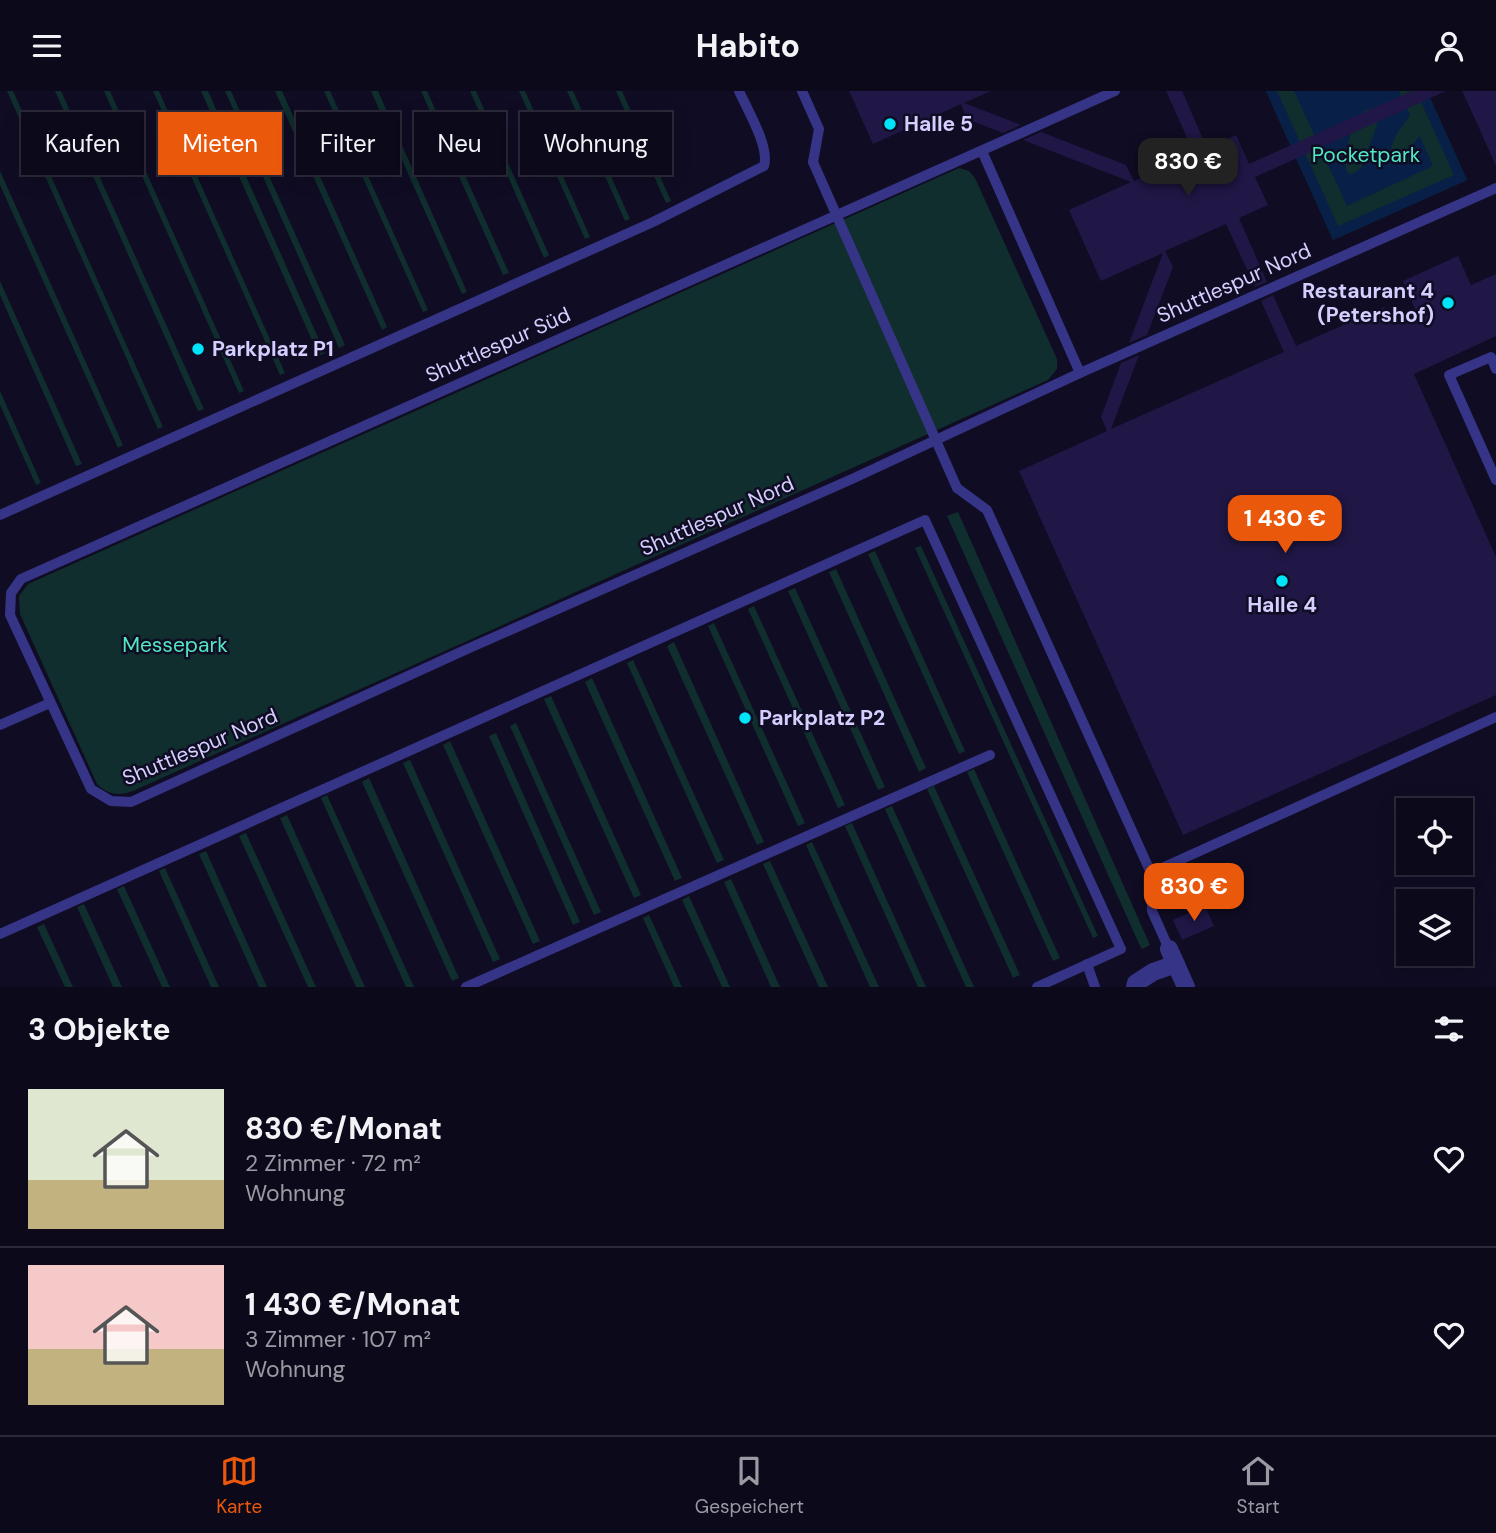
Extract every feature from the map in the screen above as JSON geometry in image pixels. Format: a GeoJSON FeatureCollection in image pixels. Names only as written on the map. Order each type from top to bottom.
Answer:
{"type":"FeatureCollection","features":[{"type":"Feature","properties":{"kind":"street"},"geometry":{"type":"LineString","coordinates":[[1135,987],[1136,983],[1172,956],[1186,987]]}},
{"type":"Feature","properties":{"kind":"lane"},"geometry":{"type":"LineString","coordinates":[[0,515],[632,231],[764,166],[766,160],[762,142],[739,91]]}},
{"type":"Feature","properties":{"kind":"lane"},"geometry":{"type":"LineString","coordinates":[[802,91],[819,129],[813,162],[957,488],[987,510],[1151,873],[1152,911],[1172,956]]}},
{"type":"Feature","properties":{"kind":"lane","name":"Shuttlespur Süd"},"geometry":{"type":"LineString","coordinates":[[50,703],[10,615],[11,593],[21,579],[1115,91]]}},
{"type":"Feature","properties":{"kind":"lane"},"geometry":{"type":"LineString","coordinates":[[982,151],[1080,373]]}},
{"type":"Feature","properties":{"kind":"lane","name":"Shuttlespur Nord"},"geometry":{"type":"LineString","coordinates":[[50,703],[91,789],[111,801],[131,802],[477,644],[852,479],[1080,373],[1496,188]]}},
{"type":"Feature","properties":{"kind":"lane"},"geometry":{"type":"LineString","coordinates":[[1496,369],[1491,357],[1449,375],[1496,480]]}},
{"type":"Feature","properties":{"kind":"lane"},"geometry":{"type":"LineString","coordinates":[[0,934],[925,520],[1121,949],[1037,987]]}},
{"type":"Feature","properties":{"kind":"lane"},"geometry":{"type":"LineString","coordinates":[[0,725],[50,703]]}},
{"type":"Feature","properties":{"kind":"lane"},"geometry":{"type":"LineString","coordinates":[[1151,873],[1496,717]]}},
{"type":"Feature","properties":{"kind":"lane"},"geometry":{"type":"LineString","coordinates":[[466,987],[990,755]]}},
{"type":"Feature","properties":{"kind":"lane"},"geometry":{"type":"LineString","coordinates":[[1087,964],[1095,987]]}},
{"type":"Feature","properties":{"kind":"green space"},"geometry":{"type":"Polygon","coordinates":[[[7,91],[13,91],[22,112],[21,122],[7,91]]]}},
{"type":"Feature","properties":{"kind":"green space"},"geometry":{"type":"Polygon","coordinates":[[[55,91],[61,91],[70,112],[64,112],[55,91]]]}},
{"type":"Feature","properties":{"kind":"green space"},"geometry":{"type":"Polygon","coordinates":[[[104,91],[110,91],[119,112],[113,112],[104,91]]]}},
{"type":"Feature","properties":{"kind":"green space"},"geometry":{"type":"Polygon","coordinates":[[[153,91],[159,91],[168,112],[162,112],[153,91]]]}},
{"type":"Feature","properties":{"kind":"green space"},"geometry":{"type":"Polygon","coordinates":[[[201,91],[208,91],[217,112],[210,112],[201,91]]]}},
{"type":"Feature","properties":{"kind":"green space"},"geometry":{"type":"Polygon","coordinates":[[[225,91],[231,91],[240,112],[234,112],[225,91]]]}},
{"type":"Feature","properties":{"kind":"green space"},"geometry":{"type":"Polygon","coordinates":[[[275,91],[282,91],[296,122],[296,138],[275,91]]]}},
{"type":"Feature","properties":{"kind":"green space"},"geometry":{"type":"Polygon","coordinates":[[[324,91],[330,91],[339,112],[333,112],[324,91]]]}},
{"type":"Feature","properties":{"kind":"green space"},"geometry":{"type":"Polygon","coordinates":[[[371,91],[378,91],[387,112],[380,112],[371,91]]]}},
{"type":"Feature","properties":{"kind":"green space"},"geometry":{"type":"Polygon","coordinates":[[[421,91],[427,91],[436,112],[430,112],[421,91]]]}},
{"type":"Feature","properties":{"kind":"green space"},"geometry":{"type":"Polygon","coordinates":[[[470,91],[476,91],[485,112],[479,112],[470,91]]]}},
{"type":"Feature","properties":{"kind":"green space"},"geometry":{"type":"Polygon","coordinates":[[[519,91],[525,91],[534,112],[528,112],[519,91]]]}},
{"type":"Feature","properties":{"kind":"green space"},"geometry":{"type":"Polygon","coordinates":[[[567,91],[573,91],[582,112],[576,112],[567,91]]]}},
{"type":"Feature","properties":{"kind":"green space"},"geometry":{"type":"Polygon","coordinates":[[[616,91],[622,91],[631,112],[625,112],[616,91]]]}},
{"type":"Feature","properties":{"kind":"green space","name":"Pocketpark"},"geometry":{"type":"Polygon","coordinates":[[[1266,91],[1427,91],[1467,180],[1333,240],[1266,91]]]}},
{"type":"Feature","properties":{"kind":"green space"},"geometry":{"type":"Polygon","coordinates":[[[400,141],[467,292],[462,294],[400,156],[400,141]]]}},
{"type":"Feature","properties":{"kind":"green space"},"geometry":{"type":"Polygon","coordinates":[[[506,158],[549,255],[544,258],[506,172],[506,158]]]}},
{"type":"Feature","properties":{"kind":"green space"},"geometry":{"type":"Polygon","coordinates":[[[144,167],[244,391],[239,393],[142,175],[144,175],[144,167]]]}},
{"type":"Feature","properties":{"kind":"green space","name":"Messepark"},"geometry":{"type":"Polygon","coordinates":[[[959,168],[969,171],[975,178],[1057,359],[1057,369],[1048,380],[133,791],[114,793],[97,784],[20,614],[19,596],[28,584],[959,168]]]}},
{"type":"Feature","properties":{"kind":"green space"},"geometry":{"type":"Polygon","coordinates":[[[0,171],[123,445],[118,448],[0,185],[0,171]]]}},
{"type":"Feature","properties":{"kind":"green space"},"geometry":{"type":"Polygon","coordinates":[[[45,175],[50,175],[163,427],[158,429],[45,175]]]}},
{"type":"Feature","properties":{"kind":"green space"},"geometry":{"type":"Polygon","coordinates":[[[93,175],[99,175],[204,409],[198,411],[93,175]]]}},
{"type":"Feature","properties":{"kind":"green space"},"geometry":{"type":"Polygon","coordinates":[[[191,175],[197,175],[285,373],[280,375],[191,175]]]}},
{"type":"Feature","properties":{"kind":"green space"},"geometry":{"type":"Polygon","coordinates":[[[238,175],[246,175],[325,353],[319,356],[238,175]]]}},
{"type":"Feature","properties":{"kind":"green space"},"geometry":{"type":"Polygon","coordinates":[[[262,175],[269,175],[345,345],[339,348],[262,175]]]}},
{"type":"Feature","properties":{"kind":"green space"},"geometry":{"type":"Polygon","coordinates":[[[313,175],[319,175],[387,327],[382,330],[313,175]]]}},
{"type":"Feature","properties":{"kind":"green space"},"geometry":{"type":"Polygon","coordinates":[[[362,175],[368,175],[428,310],[423,312],[362,175]]]}},
{"type":"Feature","properties":{"kind":"green space"},"geometry":{"type":"Polygon","coordinates":[[[458,175],[465,175],[509,273],[503,275],[458,175]]]}},
{"type":"Feature","properties":{"kind":"green space"},"geometry":{"type":"Polygon","coordinates":[[[556,175],[562,175],[590,237],[585,239],[556,175]]]}},
{"type":"Feature","properties":{"kind":"green space"},"geometry":{"type":"Polygon","coordinates":[[[604,175],[610,175],[630,219],[625,221],[604,175]]]}},
{"type":"Feature","properties":{"kind":"green space"},"geometry":{"type":"Polygon","coordinates":[[[654,175],[659,175],[671,201],[666,203],[654,175]]]}},
{"type":"Feature","properties":{"kind":"green space"},"geometry":{"type":"Polygon","coordinates":[[[0,281],[82,464],[76,466],[0,295],[0,281]]]}},
{"type":"Feature","properties":{"kind":"green space"},"geometry":{"type":"Polygon","coordinates":[[[0,391],[41,483],[36,485],[0,405],[0,391]]]}},
{"type":"Feature","properties":{"kind":"green space"},"geometry":{"type":"Polygon","coordinates":[[[958,512],[1150,945],[1142,949],[947,516],[958,512]]]}},
{"type":"Feature","properties":{"kind":"green space"},"geometry":{"type":"Polygon","coordinates":[[[921,546],[1098,936],[1093,938],[915,548],[921,546]]]}},
{"type":"Feature","properties":{"kind":"green space"},"geometry":{"type":"Polygon","coordinates":[[[875,551],[965,751],[959,754],[868,554],[875,551]]]}},
{"type":"Feature","properties":{"kind":"green space"},"geometry":{"type":"Polygon","coordinates":[[[836,569],[926,768],[919,772],[829,572],[836,569]]]}},
{"type":"Feature","properties":{"kind":"green space"},"geometry":{"type":"Polygon","coordinates":[[[795,588],[885,787],[878,790],[788,591],[795,588]]]}},
{"type":"Feature","properties":{"kind":"green space"},"geometry":{"type":"Polygon","coordinates":[[[754,606],[845,805],[838,808],[748,609],[754,606]]]}},
{"type":"Feature","properties":{"kind":"green space"},"geometry":{"type":"Polygon","coordinates":[[[714,623],[805,823],[798,826],[708,626],[714,623]]]}},
{"type":"Feature","properties":{"kind":"green space"},"geometry":{"type":"Polygon","coordinates":[[[674,642],[764,842],[757,845],[667,646],[674,642]]]}},
{"type":"Feature","properties":{"kind":"green space"},"geometry":{"type":"Polygon","coordinates":[[[633,660],[724,860],[717,863],[627,663],[633,660]]]}},
{"type":"Feature","properties":{"kind":"green space"},"geometry":{"type":"Polygon","coordinates":[[[592,678],[682,878],[675,881],[585,682],[592,678]]]}},
{"type":"Feature","properties":{"kind":"green space"},"geometry":{"type":"Polygon","coordinates":[[[551,696],[641,895],[634,898],[544,699],[551,696]]]}},
{"type":"Feature","properties":{"kind":"green space"},"geometry":{"type":"Polygon","coordinates":[[[516,723],[601,912],[594,915],[510,726],[516,723]]]}},
{"type":"Feature","properties":{"kind":"green space"},"geometry":{"type":"Polygon","coordinates":[[[496,733],[580,922],[573,925],[489,736],[496,733]]]}},
{"type":"Feature","properties":{"kind":"green space"},"geometry":{"type":"Polygon","coordinates":[[[450,741],[540,941],[533,944],[443,745],[450,741]]]}},
{"type":"Feature","properties":{"kind":"green space"},"geometry":{"type":"Polygon","coordinates":[[[410,760],[500,959],[493,962],[403,763],[410,760]]]}},
{"type":"Feature","properties":{"kind":"green space"},"geometry":{"type":"Polygon","coordinates":[[[974,769],[1060,958],[1053,961],[967,772],[974,769]]]}},
{"type":"Feature","properties":{"kind":"green space"},"geometry":{"type":"Polygon","coordinates":[[[369,778],[459,978],[452,981],[362,782],[369,778]]]}},
{"type":"Feature","properties":{"kind":"green space"},"geometry":{"type":"Polygon","coordinates":[[[934,786],[1020,975],[1013,978],[927,789],[934,786]]]}},
{"type":"Feature","properties":{"kind":"green space"},"geometry":{"type":"Polygon","coordinates":[[[327,795],[414,987],[406,987],[321,798],[327,795]]]}},
{"type":"Feature","properties":{"kind":"green space"},"geometry":{"type":"Polygon","coordinates":[[[892,806],[974,987],[966,987],[885,809],[892,806]]]}},
{"type":"Feature","properties":{"kind":"green space"},"geometry":{"type":"Polygon","coordinates":[[[287,815],[365,987],[356,987],[280,818],[287,815]]]}},
{"type":"Feature","properties":{"kind":"green space"},"geometry":{"type":"Polygon","coordinates":[[[852,823],[926,987],[918,987],[845,826],[852,823]]]}},
{"type":"Feature","properties":{"kind":"green space"},"geometry":{"type":"Polygon","coordinates":[[[246,833],[316,987],[308,987],[239,836],[246,833]]]}},
{"type":"Feature","properties":{"kind":"green space"},"geometry":{"type":"Polygon","coordinates":[[[812,842],[879,987],[870,987],[806,845],[812,842]]]}},
{"type":"Feature","properties":{"kind":"green space"},"geometry":{"type":"Polygon","coordinates":[[[206,851],[267,987],[259,987],[199,854],[206,851]]]}},
{"type":"Feature","properties":{"kind":"green space"},"geometry":{"type":"Polygon","coordinates":[[[770,861],[828,987],[819,987],[763,864],[770,861]]]}},
{"type":"Feature","properties":{"kind":"green space"},"geometry":{"type":"Polygon","coordinates":[[[165,868],[219,987],[211,987],[159,871],[165,868]]]}},
{"type":"Feature","properties":{"kind":"green space"},"geometry":{"type":"Polygon","coordinates":[[[731,879],[780,987],[771,987],[724,882],[731,879]]]}},
{"type":"Feature","properties":{"kind":"green space"},"geometry":{"type":"Polygon","coordinates":[[[124,886],[170,987],[162,987],[117,889],[124,886]]]}},
{"type":"Feature","properties":{"kind":"green space"},"geometry":{"type":"Polygon","coordinates":[[[689,896],[730,987],[722,987],[682,900],[689,896]]]}},
{"type":"Feature","properties":{"kind":"green space"},"geometry":{"type":"Polygon","coordinates":[[[84,904],[122,987],[113,987],[77,907],[84,904]]]}},
{"type":"Feature","properties":{"kind":"green space"},"geometry":{"type":"Polygon","coordinates":[[[649,915],[682,987],[674,987],[643,918],[649,915]]]}},
{"type":"Feature","properties":{"kind":"green space"},"geometry":{"type":"Polygon","coordinates":[[[44,924],[73,987],[65,987],[37,927],[44,924]]]}},
{"type":"Feature","properties":{"kind":"water"},"geometry":{"type":"Polygon","coordinates":[[[1266,91],[1277,91],[1338,226],[1454,175],[1416,91],[1427,91],[1467,180],[1333,240],[1266,91]]]}},
{"type":"Feature","properties":{"kind":"water"},"geometry":{"type":"Polygon","coordinates":[[[1294,91],[1399,91],[1410,115],[1393,142],[1392,160],[1401,158],[1420,136],[1433,166],[1347,206],[1294,91]],[[1366,110],[1361,115],[1350,137],[1346,170],[1351,175],[1361,168],[1376,128],[1378,119],[1373,110],[1366,110]]]}},
{"type":"Feature","properties":{"kind":"building","name":"Halle 5"},"geometry":{"type":"Polygon","coordinates":[[[849,91],[991,91],[964,103],[1021,125],[1003,133],[967,119],[961,104],[873,144],[849,91]]]}},
{"type":"Feature","properties":{"kind":"building"},"geometry":{"type":"Polygon","coordinates":[[[1166,91],[1182,91],[1207,148],[1236,135],[1249,164],[1412,91],[1446,91],[1255,177],[1268,205],[1239,218],[1267,282],[1255,287],[1226,224],[1165,251],[1173,267],[1147,335],[1129,343],[1163,253],[1101,281],[1069,210],[1131,182],[1023,140],[1041,132],[1126,165],[1134,181],[1194,153],[1166,91]]]}},
{"type":"Feature","properties":{"kind":"building"},"geometry":{"type":"Polygon","coordinates":[[[1462,91],[1496,91],[1496,166],[1471,110],[1462,91]]]}},
{"type":"Feature","properties":{"kind":"building","name":"Halle 4"},"geometry":{"type":"Polygon","coordinates":[[[1458,256],[1471,285],[1496,274],[1496,336],[1414,374],[1496,557],[1496,695],[1183,835],[1019,471],[1107,431],[1101,417],[1121,363],[1139,355],[1111,429],[1284,352],[1261,301],[1273,295],[1296,346],[1384,307],[1391,322],[1416,311],[1403,281],[1458,256]]]}},
{"type":"Feature","properties":{"kind":"building"},"geometry":{"type":"Polygon","coordinates":[[[1205,906],[1214,926],[1182,940],[1173,920],[1205,906]]]}},
{"type":"Feature","properties":{"kind":"place","name":"Halle 5"},"geometry":{"type":"Point","coordinates":[890,124]}},
{"type":"Feature","properties":{"kind":"place","name":"Restaurant 4 (Petershof)"},"geometry":{"type":"Point","coordinates":[1448,303]}},
{"type":"Feature","properties":{"kind":"place","name":"Parkplatz P1"},"geometry":{"type":"Point","coordinates":[198,349]}},
{"type":"Feature","properties":{"kind":"place","name":"Halle 4"},"geometry":{"type":"Point","coordinates":[1282,581]}},
{"type":"Feature","properties":{"kind":"place","name":"Parkplatz P2"},"geometry":{"type":"Point","coordinates":[745,718]}}]}
